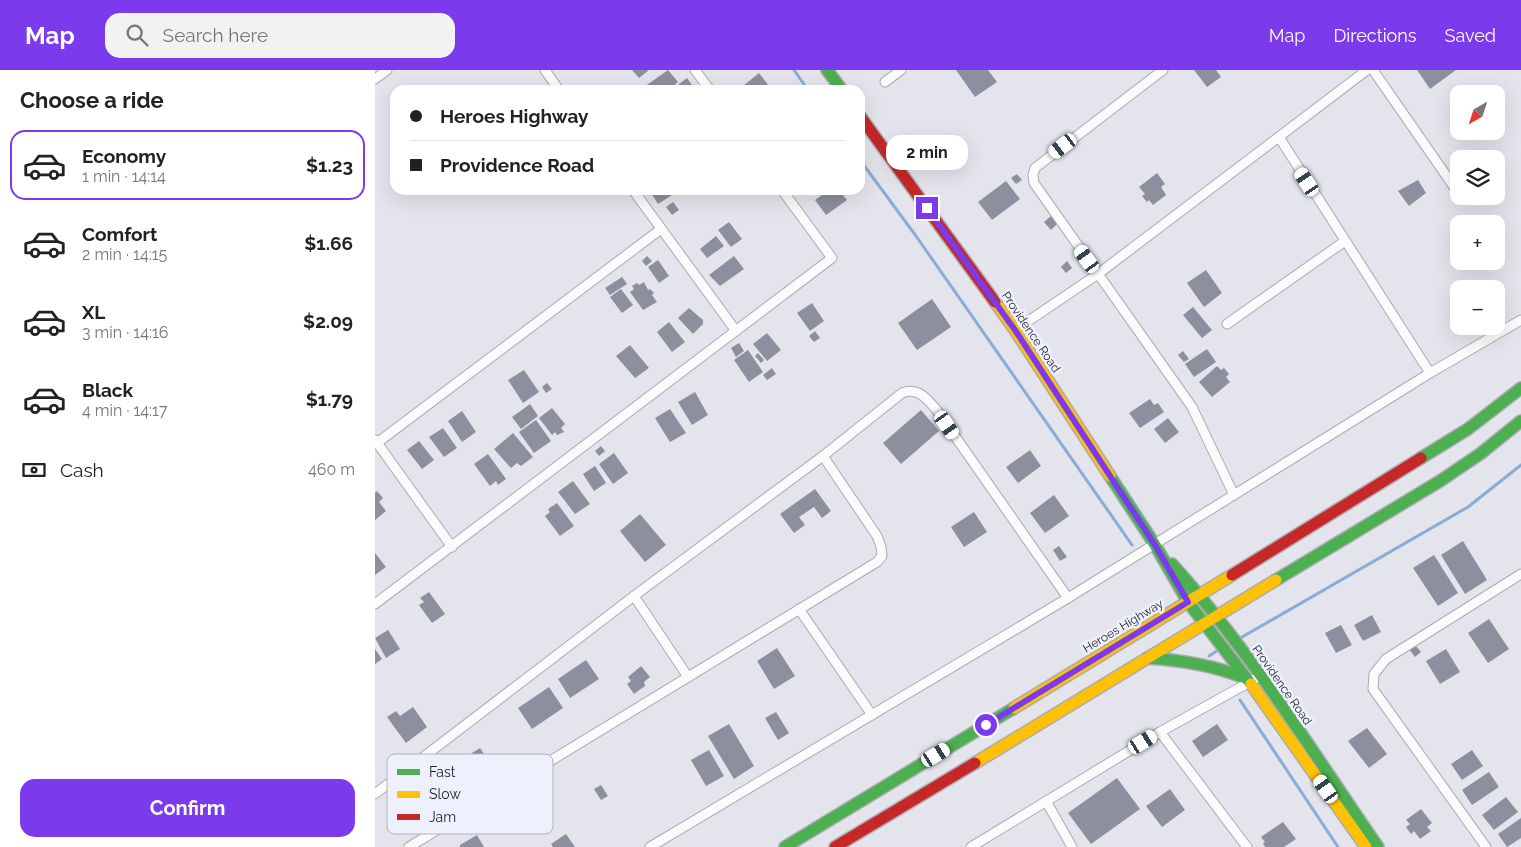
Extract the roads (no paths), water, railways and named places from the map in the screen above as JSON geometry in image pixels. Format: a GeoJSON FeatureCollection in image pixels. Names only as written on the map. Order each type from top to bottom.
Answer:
{"type":"FeatureCollection","features":[{"type":"Feature","properties":{"kind":"main road"},"geometry":{"type":"LineString","coordinates":[[827,70],[838,85]]}},
{"type":"Feature","properties":{"kind":"main road","name":"Providence Road"},"geometry":{"type":"LineString","coordinates":[[865,123],[1015,330],[1155,545],[1188,602],[1252,679],[1378,847]]}},
{"type":"Feature","properties":{"kind":"main road","name":"Heroes Highway"},"geometry":{"type":"LineString","coordinates":[[785,847],[1215,586],[1468,429],[1521,388]]}},
{"type":"Feature","properties":{"kind":"main road"},"geometry":{"type":"LineString","coordinates":[[835,847],[1440,481],[1480,454],[1521,421]]}},
{"type":"Feature","properties":{"kind":"main road","name":"Providence Road"},"geometry":{"type":"LineString","coordinates":[[1155,545],[1200,595],[1252,679],[1366,847]]}},
{"type":"Feature","properties":{"kind":"main road"},"geometry":{"type":"LineString","coordinates":[[1147,658],[1180,660],[1207,665],[1252,679]]}},
{"type":"Feature","properties":{"kind":"street"},"geometry":{"type":"LineString","coordinates":[[375,79],[387,70]]}},
{"type":"Feature","properties":{"kind":"street"},"geometry":{"type":"LineString","coordinates":[[545,70],[556,85]]}},
{"type":"Feature","properties":{"kind":"street"},"geometry":{"type":"LineString","coordinates":[[695,70],[706,85]]}},
{"type":"Feature","properties":{"kind":"street"},"geometry":{"type":"LineString","coordinates":[[885,82],[901,70]]}},
{"type":"Feature","properties":{"kind":"street"},"geometry":{"type":"LineString","coordinates":[[1163,70],[1035,168],[1033,175],[1034,183],[1192,408],[1234,495]]}},
{"type":"Feature","properties":{"kind":"street"},"geometry":{"type":"LineString","coordinates":[[1015,330],[1098,274],[1367,70]]}},
{"type":"Feature","properties":{"kind":"street"},"geometry":{"type":"LineString","coordinates":[[1373,70],[1450,182]]}},
{"type":"Feature","properties":{"kind":"street"},"geometry":{"type":"LineString","coordinates":[[1279,137],[1430,373]]}},
{"type":"Feature","properties":{"kind":"street"},"geometry":{"type":"LineString","coordinates":[[637,195],[736,331]]}},
{"type":"Feature","properties":{"kind":"street"},"geometry":{"type":"LineString","coordinates":[[375,604],[832,258],[786,195]]}},
{"type":"Feature","properties":{"kind":"street"},"geometry":{"type":"LineString","coordinates":[[452,547],[376,441],[661,229]]}},
{"type":"Feature","properties":{"kind":"street"},"geometry":{"type":"LineString","coordinates":[[1227,324],[1345,241]]}},
{"type":"Feature","properties":{"kind":"street"},"geometry":{"type":"LineString","coordinates":[[650,847],[1068,598],[1430,373],[1521,320]]}},
{"type":"Feature","properties":{"kind":"street"},"geometry":{"type":"LineString","coordinates":[[427,754],[634,596],[823,456],[902,393],[908,391],[923,394],[935,409],[1068,598]]}},
{"type":"Feature","properties":{"kind":"street"},"geometry":{"type":"LineString","coordinates":[[553,759],[877,562],[882,556],[877,536],[823,456]]}},
{"type":"Feature","properties":{"kind":"street"},"geometry":{"type":"LineString","coordinates":[[1486,847],[1373,690],[1374,674],[1385,659],[1521,574]]}},
{"type":"Feature","properties":{"kind":"street"},"geometry":{"type":"LineString","coordinates":[[634,596],[688,677]]}},
{"type":"Feature","properties":{"kind":"street"},"geometry":{"type":"LineString","coordinates":[[799,609],[872,715]]}},
{"type":"Feature","properties":{"kind":"street"},"geometry":{"type":"LineString","coordinates":[[971,847],[1160,732],[1252,679]]}},
{"type":"Feature","properties":{"kind":"street"},"geometry":{"type":"LineString","coordinates":[[1160,732],[1247,847]]}},
{"type":"Feature","properties":{"kind":"street"},"geometry":{"type":"LineString","coordinates":[[375,794],[387,785]]}},
{"type":"Feature","properties":{"kind":"street"},"geometry":{"type":"LineString","coordinates":[[1046,802],[1072,847]]}},
{"type":"Feature","properties":{"kind":"street"},"geometry":{"type":"LineString","coordinates":[[409,847],[430,834]]}},
{"type":"Feature","properties":{"kind":"waterway"},"geometry":{"type":"LineString","coordinates":[[794,70],[804,85]]}},
{"type":"Feature","properties":{"kind":"waterway"},"geometry":{"type":"LineString","coordinates":[[865,167],[916,236],[1132,545]]}},
{"type":"Feature","properties":{"kind":"waterway"},"geometry":{"type":"LineString","coordinates":[[1237,640],[1468,507],[1521,465]]}},
{"type":"Feature","properties":{"kind":"waterway"},"geometry":{"type":"LineString","coordinates":[[1209,656],[1220,649]]}},
{"type":"Feature","properties":{"kind":"waterway"},"geometry":{"type":"LineString","coordinates":[[1240,700],[1338,847]]}}]}
